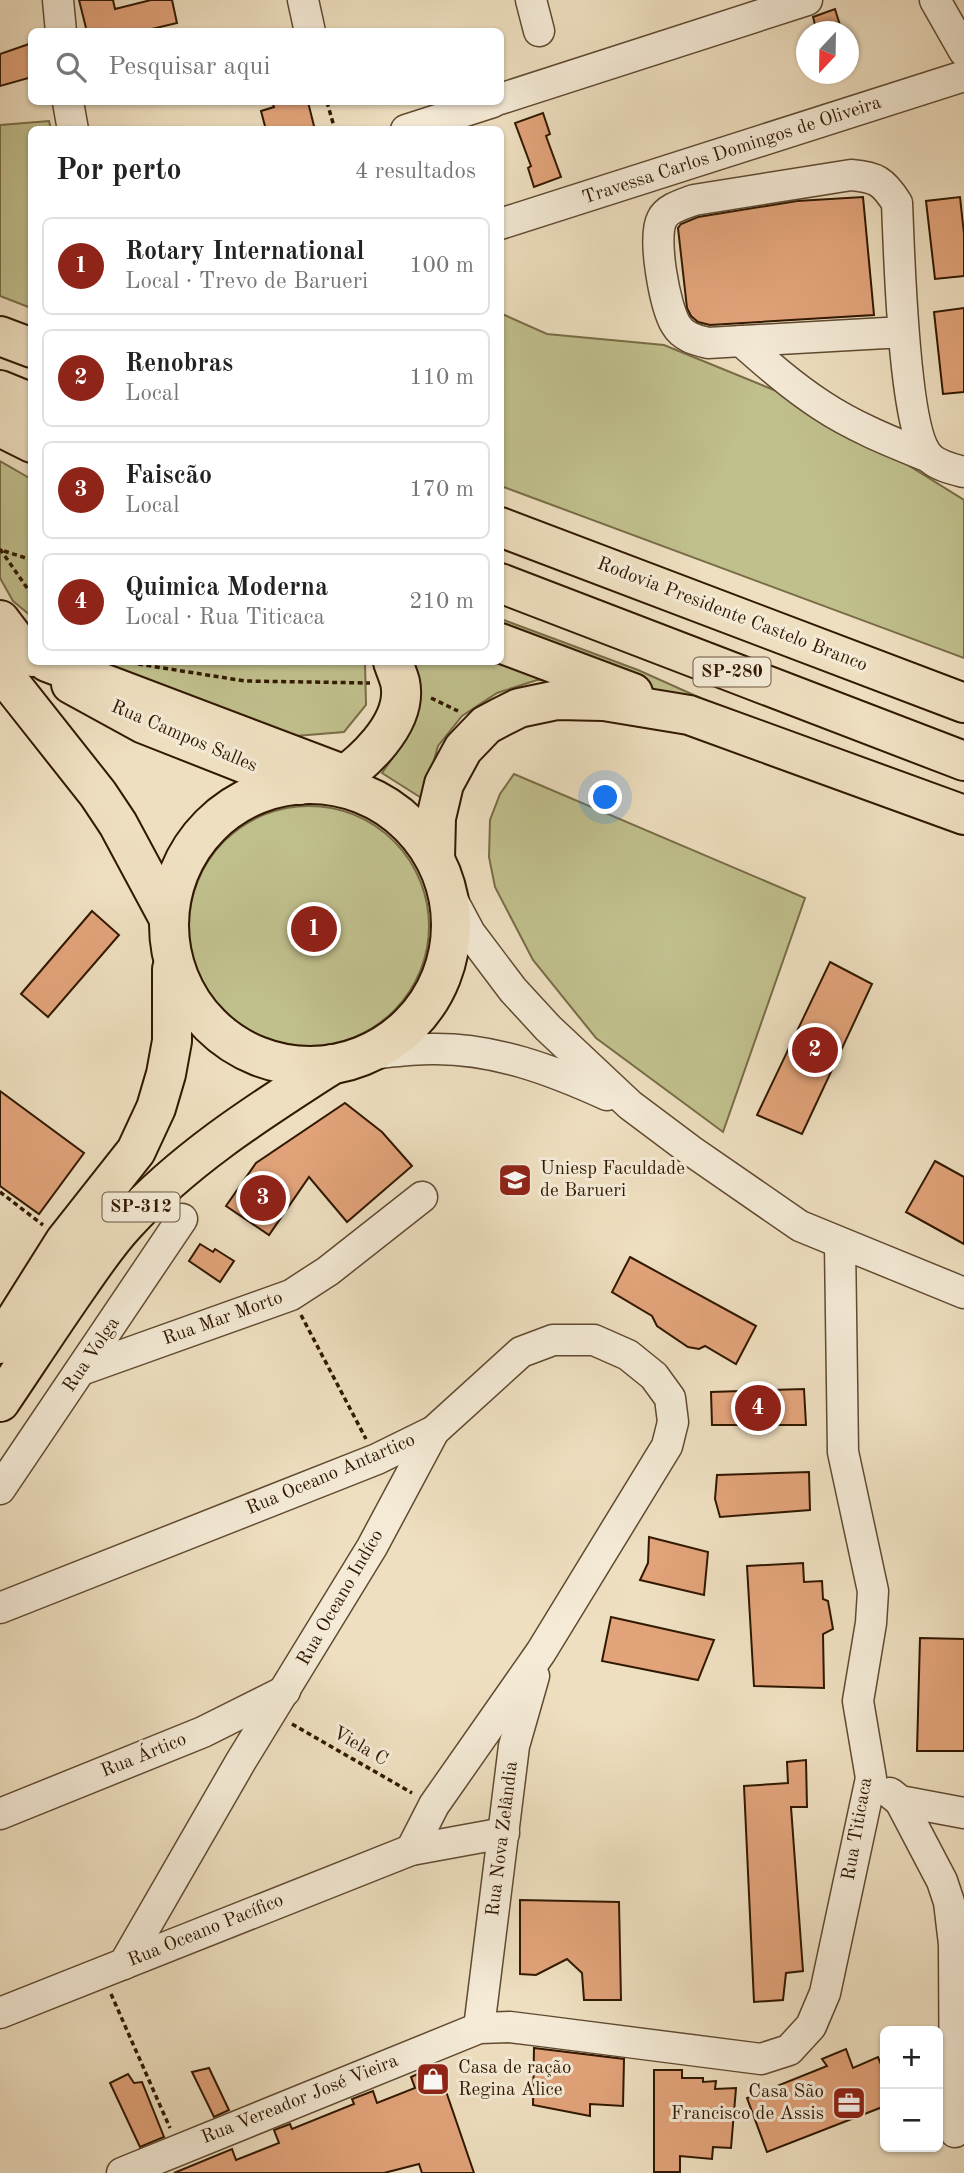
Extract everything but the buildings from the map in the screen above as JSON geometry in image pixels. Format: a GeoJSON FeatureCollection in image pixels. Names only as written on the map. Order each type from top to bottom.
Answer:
{"type":"FeatureCollection","features":[{"type":"Feature","properties":{"kind":"main road"},"geometry":{"type":"LineString","coordinates":[[0,336],[28,346]]}},
{"type":"Feature","properties":{"kind":"main road"},"geometry":{"type":"LineString","coordinates":[[0,390],[28,401]]}},
{"type":"Feature","properties":{"kind":"main road"},"geometry":{"type":"LineString","coordinates":[[0,427],[28,441]]}},
{"type":"Feature","properties":{"kind":"main road","name":"Rodovia Presidente Castelo Branco"},"geometry":{"type":"LineString","coordinates":[[504,529],[964,703]]}},
{"type":"Feature","properties":{"kind":"main road","name":"SP-280"},"geometry":{"type":"LineString","coordinates":[[504,585],[964,761]]}},
{"type":"Feature","properties":{"kind":"main road","name":"SP-312"},"geometry":{"type":"LineString","coordinates":[[0,620],[71,758],[118,824],[170,936],[172,1041],[156,1108],[136,1151],[65,1241],[0,1344]]}},
{"type":"Feature","properties":{"kind":"main road"},"geometry":{"type":"LineString","coordinates":[[504,645],[964,815]]}},
{"type":"Feature","properties":{"kind":"main road"},"geometry":{"type":"LineString","coordinates":[[21,665],[358,793],[392,811],[420,838],[440,874]]}},
{"type":"Feature","properties":{"kind":"main road"},"geometry":{"type":"LineString","coordinates":[[351,1059],[307,1066],[279,1063],[230,1041],[209,1024],[192,1003],[180,979],[170,936],[173,890],[184,862],[200,837],[221,816],[246,800],[269,791],[325,782],[378,746],[392,723],[400,701],[397,673]]}},
{"type":"Feature","properties":{"kind":"main road"},"geometry":{"type":"LineString","coordinates":[[440,874],[436,818],[444,784],[463,749],[486,725],[519,708],[557,700],[604,701],[689,715]]}},
{"type":"Feature","properties":{"kind":"main road","name":"SP-312"},"geometry":{"type":"LineString","coordinates":[[0,1402],[68,1300],[125,1223],[179,1172],[252,1116],[351,1059],[393,1040],[414,1021],[431,998],[444,973],[450,945],[451,926],[440,874]]}},
{"type":"Feature","properties":{"kind":"street"},"geometry":{"type":"LineString","coordinates":[[58,0],[61,28]]}},
{"type":"Feature","properties":{"kind":"street"},"geometry":{"type":"LineString","coordinates":[[303,0],[309,28]]}},
{"type":"Feature","properties":{"kind":"street"},"geometry":{"type":"LineString","coordinates":[[531,0],[539,31]]}},
{"type":"Feature","properties":{"kind":"street"},"geometry":{"type":"LineString","coordinates":[[504,98],[751,9],[807,0]]}},
{"type":"Feature","properties":{"kind":"street"},"geometry":{"type":"LineString","coordinates":[[935,0],[964,51]]}},
{"type":"Feature","properties":{"kind":"street","name":"Travessa Carlos Domingos de Oliveira"},"geometry":{"type":"LineString","coordinates":[[504,223],[964,76]]}},
{"type":"Feature","properties":{"kind":"street"},"geometry":{"type":"LineString","coordinates":[[69,105],[72,126]]}},
{"type":"Feature","properties":{"kind":"street"},"geometry":{"type":"LineString","coordinates":[[418,126],[484,105]]}},
{"type":"Feature","properties":{"kind":"street"},"geometry":{"type":"LineString","coordinates":[[904,332],[708,344],[689,338],[676,326],[666,296],[658,240],[662,218],[671,209],[694,200],[851,175],[872,177],[887,187],[897,203],[904,332],[913,409],[921,442],[929,457]]}},
{"type":"Feature","properties":{"kind":"street"},"geometry":{"type":"LineString","coordinates":[[741,341],[779,375],[822,406],[945,467],[964,472]]}},
{"type":"Feature","properties":{"kind":"street"},"geometry":{"type":"LineString","coordinates":[[440,874],[470,933],[513,990],[548,1028],[630,1105],[800,1226],[964,1293]]}},
{"type":"Feature","properties":{"kind":"street"},"geometry":{"type":"LineString","coordinates":[[351,1059],[433,1049],[481,1053],[564,1075],[630,1105]]}},
{"type":"Feature","properties":{"kind":"street","name":"Rua Mar Morto"},"geometry":{"type":"LineString","coordinates":[[81,1370],[291,1295],[328,1271],[422,1197]]}},
{"type":"Feature","properties":{"kind":"street","name":"Rua Volga"},"geometry":{"type":"LineString","coordinates":[[0,1489],[182,1219]]}},
{"type":"Feature","properties":{"kind":"street"},"geometry":{"type":"LineString","coordinates":[[0,1310],[65,1241]]}},
{"type":"Feature","properties":{"kind":"street","name":"Rua Titicaca"},"geometry":{"type":"LineString","coordinates":[[479,2028],[542,2031],[761,2059],[789,2050],[811,2026],[825,1993],[870,1778],[859,1701],[873,1591],[843,1452],[840,1244]]}},
{"type":"Feature","properties":{"kind":"street","name":"Rua Oceano Antartico"},"geometry":{"type":"LineString","coordinates":[[0,1608],[377,1459],[434,1431],[521,1352],[553,1340],[594,1340],[628,1355],[654,1376],[670,1398],[673,1422],[667,1446],[541,1653]]}},
{"type":"Feature","properties":{"kind":"street","name":"Rua Oceano Indíco"},"geometry":{"type":"LineString","coordinates":[[113,1968],[372,1547],[434,1431]]}},
{"type":"Feature","properties":{"kind":"street"},"geometry":{"type":"LineString","coordinates":[[411,1850],[434,1805],[541,1653]]}},
{"type":"Feature","properties":{"kind":"street","name":"Rua Nova Zelândia"},"geometry":{"type":"LineString","coordinates":[[479,2028],[514,1746],[541,1653]]}},
{"type":"Feature","properties":{"kind":"street","name":"Rua Ártico"},"geometry":{"type":"LineString","coordinates":[[0,1814],[279,1702]]}},
{"type":"Feature","properties":{"kind":"street"},"geometry":{"type":"LineString","coordinates":[[203,1732],[232,1746],[241,1761]]}},
{"type":"Feature","properties":{"kind":"street"},"geometry":{"type":"LineString","coordinates":[[870,1778],[900,1801],[942,1881],[949,1902],[954,1944],[955,2132]]}},
{"type":"Feature","properties":{"kind":"street"},"geometry":{"type":"LineString","coordinates":[[900,1801],[964,1813]]}},
{"type":"Feature","properties":{"kind":"street","name":"Rua Oceano Pacífico"},"geometry":{"type":"LineString","coordinates":[[0,2013],[411,1850],[504,1833]]}},
{"type":"Feature","properties":{"kind":"street","name":"Rua Vereador José Vieira"},"geometry":{"type":"LineString","coordinates":[[122,2173],[479,2028]]}},
{"type":"Feature","properties":{"kind":"path"},"geometry":{"type":"LineString","coordinates":[[328,105],[334,126]]}},
{"type":"Feature","properties":{"kind":"path"},"geometry":{"type":"LineString","coordinates":[[1,550],[28,558]]}},
{"type":"Feature","properties":{"kind":"path"},"geometry":{"type":"LineString","coordinates":[[1,550],[28,589]]}},
{"type":"Feature","properties":{"kind":"path"},"geometry":{"type":"LineString","coordinates":[[144,665],[246,681],[397,673],[486,725]]}},
{"type":"Feature","properties":{"kind":"path"},"geometry":{"type":"LineString","coordinates":[[0,1192],[65,1241]]}},
{"type":"Feature","properties":{"kind":"path"},"geometry":{"type":"LineString","coordinates":[[291,1295],[377,1459]]}},
{"type":"Feature","properties":{"kind":"path","name":"Viela C"},"geometry":{"type":"LineString","coordinates":[[279,1702],[434,1805]]}},
{"type":"Feature","properties":{"kind":"path"},"geometry":{"type":"LineString","coordinates":[[113,1968],[180,2149]]}},
{"type":"Feature","properties":{"kind":"green space"},"geometry":{"type":"Polygon","coordinates":[[[49,121],[50,126],[28,126],[28,307],[0,296],[0,125],[49,121]]]}},
{"type":"Feature","properties":{"kind":"green space"},"geometry":{"type":"Polygon","coordinates":[[[504,315],[547,334],[664,345],[813,406],[964,500],[964,658],[504,487],[504,315]]]}},
{"type":"Feature","properties":{"kind":"green space"},"geometry":{"type":"Polygon","coordinates":[[[0,461],[28,477],[28,614],[13,601],[0,578],[0,461]]]}},
{"type":"Feature","properties":{"kind":"green space"},"geometry":{"type":"Polygon","coordinates":[[[504,620],[638,670],[788,737],[590,680],[537,680],[497,693],[462,716],[438,746],[423,799],[382,773],[403,743],[416,707],[412,665],[504,665],[504,620]]]}},
{"type":"Feature","properties":{"kind":"green space"},"geometry":{"type":"Polygon","coordinates":[[[110,665],[365,665],[366,705],[344,732],[296,736],[110,665]]]}},
{"type":"Feature","properties":{"kind":"green space"},"geometry":{"type":"Polygon","coordinates":[[[514,774],[805,898],[723,1132],[596,1038],[533,960],[495,887],[489,857],[490,820],[500,794],[514,774]]]}},
{"type":"Feature","properties":{"kind":"green space"},"geometry":{"type":"Polygon","coordinates":[[[309,806],[332,808],[355,815],[376,826],[394,841],[409,859],[420,880],[427,903],[427,949],[420,972],[409,993],[394,1011],[376,1026],[355,1037],[332,1044],[309,1046],[286,1044],[263,1037],[242,1026],[224,1011],[209,993],[198,972],[191,949],[189,926],[191,903],[198,880],[209,859],[224,841],[242,826],[263,815],[286,808],[309,806]]]}},
{"type":"Feature","properties":{"kind":"place","name":"Rotary International"},"geometry":{"type":"Point","coordinates":[314,929]}},
{"type":"Feature","properties":{"kind":"place","name":"Renobras"},"geometry":{"type":"Point","coordinates":[815,1050]}},
{"type":"Feature","properties":{"kind":"place","name":"Uniesp Faculdade de Barueri"},"geometry":{"type":"Point","coordinates":[515,1180]}},
{"type":"Feature","properties":{"kind":"place","name":"Faiscão"},"geometry":{"type":"Point","coordinates":[263,1198]}},
{"type":"Feature","properties":{"kind":"place","name":"Quimica Moderna"},"geometry":{"type":"Point","coordinates":[758,1408]}},
{"type":"Feature","properties":{"kind":"place","name":"Casa de ração Regina Alice"},"geometry":{"type":"Point","coordinates":[433,2079]}},
{"type":"Feature","properties":{"kind":"place","name":"Casa São Francisco de Assis"},"geometry":{"type":"Point","coordinates":[849,2103]}}]}
